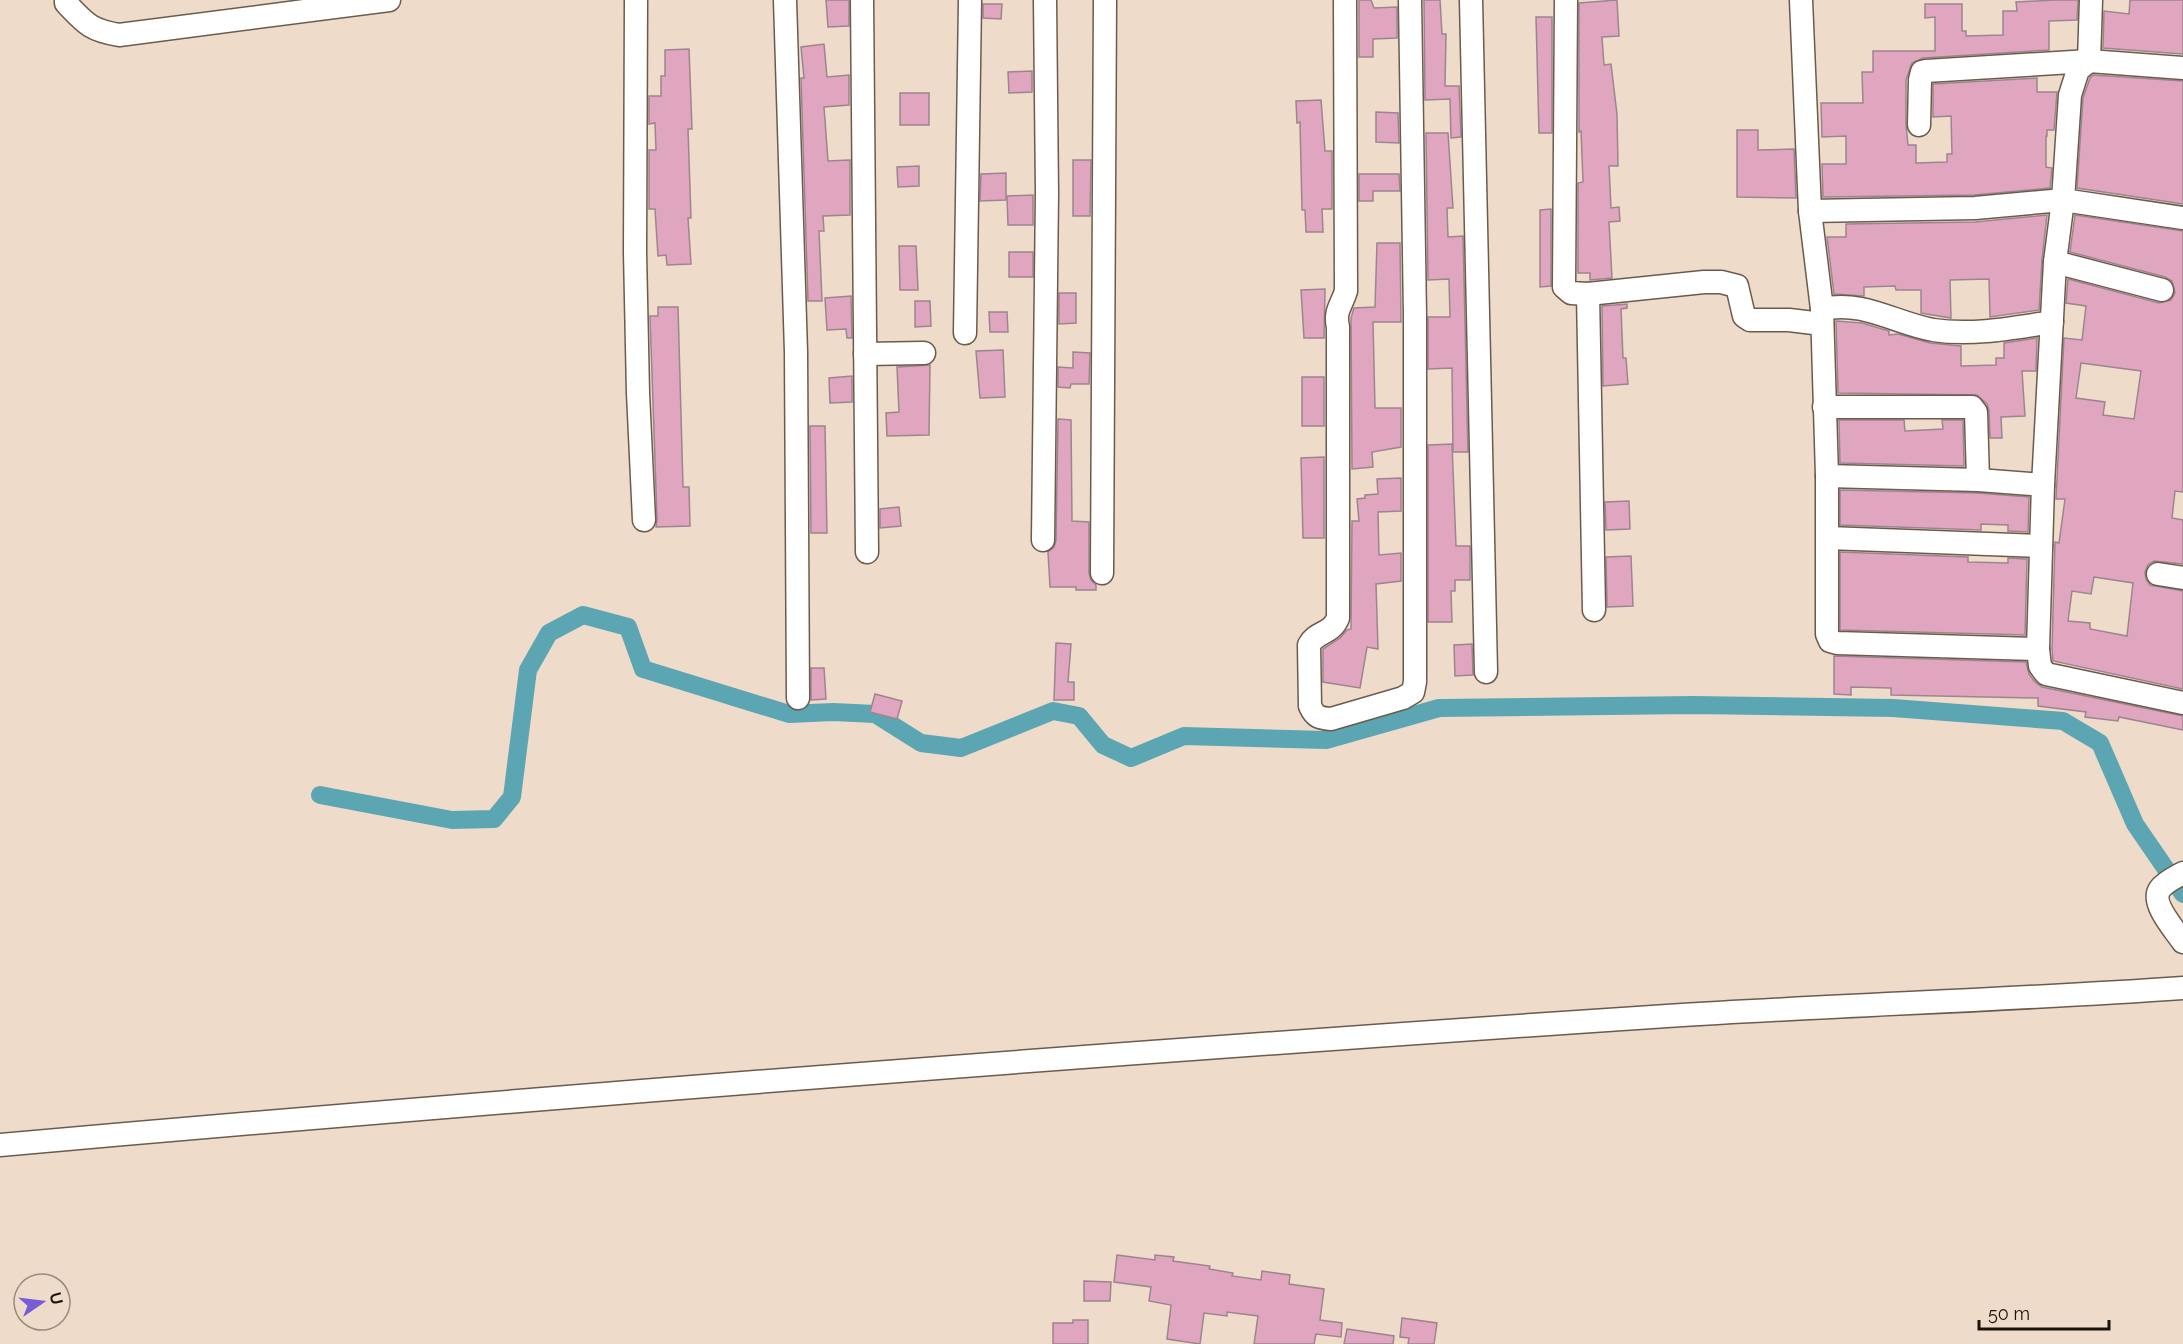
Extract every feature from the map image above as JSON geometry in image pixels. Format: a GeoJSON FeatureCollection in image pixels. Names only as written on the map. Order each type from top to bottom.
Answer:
{"type":"FeatureCollection","features":[{"type":"Feature","properties":{"kind":"street"},"geometry":{"type":"LineString","coordinates":[[66,0],[94,28],[119,34],[307,3],[379,1]]}},
{"type":"Feature","properties":{"kind":"street"},"geometry":{"type":"LineString","coordinates":[[636,0],[635,252],[644,520]]}},
{"type":"Feature","properties":{"kind":"street"},"geometry":{"type":"LineString","coordinates":[[785,0],[796,352],[798,698]]}},
{"type":"Feature","properties":{"kind":"street"},"geometry":{"type":"LineString","coordinates":[[862,0],[867,552]]}},
{"type":"Feature","properties":{"kind":"street"},"geometry":{"type":"LineString","coordinates":[[965,333],[970,0]]}},
{"type":"Feature","properties":{"kind":"street"},"geometry":{"type":"LineString","coordinates":[[1043,540],[1047,193],[1045,0]]}},
{"type":"Feature","properties":{"kind":"street"},"geometry":{"type":"LineString","coordinates":[[1101,573],[1105,0]]}},
{"type":"Feature","properties":{"kind":"street"},"geometry":{"type":"LineString","coordinates":[[1345,0],[1346,291],[1337,309],[1336,318],[1338,327],[1338,618],[1331,630],[1314,638],[1309,645],[1310,706],[1319,718],[1331,719],[1403,698],[1413,692],[1415,682],[1415,316],[1410,0]]}},
{"type":"Feature","properties":{"kind":"street"},"geometry":{"type":"LineString","coordinates":[[1471,0],[1486,672]]}},
{"type":"Feature","properties":{"kind":"street"},"geometry":{"type":"LineString","coordinates":[[1566,0],[1562,280],[1564,287],[1570,293],[1588,294],[1721,282],[1737,286],[1744,316],[1750,320],[1822,317],[1839,306],[1862,308],[1933,330],[1978,333],[2052,322]]}},
{"type":"Feature","properties":{"kind":"street"},"geometry":{"type":"LineString","coordinates":[[1801,0],[1810,211],[1822,317],[1828,538],[1827,634],[1830,641],[2037,649]]}},
{"type":"Feature","properties":{"kind":"street"},"geometry":{"type":"LineString","coordinates":[[2091,0],[2089,61],[2078,70],[2070,95],[2055,262],[2037,649],[2040,666],[2046,674],[2183,703]]}},
{"type":"Feature","properties":{"kind":"street"},"geometry":{"type":"LineString","coordinates":[[1919,125],[1922,72],[2089,61],[2183,68]]}},
{"type":"Feature","properties":{"kind":"street"},"geometry":{"type":"LineString","coordinates":[[1810,211],[1975,208],[2062,201],[2183,218]]}},
{"type":"Feature","properties":{"kind":"street"},"geometry":{"type":"LineString","coordinates":[[2055,262],[2162,290]]}},
{"type":"Feature","properties":{"kind":"street"},"geometry":{"type":"LineString","coordinates":[[1588,294],[1594,610]]}},
{"type":"Feature","properties":{"kind":"street"},"geometry":{"type":"LineString","coordinates":[[865,354],[924,353]]}},
{"type":"Feature","properties":{"kind":"street"},"geometry":{"type":"LineString","coordinates":[[1824,407],[1972,407],[1976,412],[1978,480]]}},
{"type":"Feature","properties":{"kind":"street"},"geometry":{"type":"LineString","coordinates":[[1827,476],[1978,480],[2043,485]]}},
{"type":"Feature","properties":{"kind":"street"},"geometry":{"type":"LineString","coordinates":[[1828,538],[2041,546]]}},
{"type":"Feature","properties":{"kind":"street"},"geometry":{"type":"LineString","coordinates":[[2158,574],[2183,578]]}},
{"type":"Feature","properties":{"kind":"street"},"geometry":{"type":"LineString","coordinates":[[2182,873],[2161,887],[2157,894],[2157,902],[2183,942]]}},
{"type":"Feature","properties":{"kind":"street"},"geometry":{"type":"LineString","coordinates":[[0,1145],[401,1109],[1232,1046],[1676,1016],[2183,988]]}},
{"type":"Feature","properties":{"kind":"building"},"geometry":{"type":"Polygon","coordinates":[[[826,0],[849,0],[849,26],[828,27],[826,0]]]}},
{"type":"Feature","properties":{"kind":"building"},"geometry":{"type":"Polygon","coordinates":[[[1359,0],[1371,0],[1374,8],[1397,7],[1397,38],[1373,39],[1373,57],[1359,57],[1359,0]]]}},
{"type":"Feature","properties":{"kind":"building"},"geometry":{"type":"Polygon","coordinates":[[[1424,0],[1440,0],[1442,34],[1446,34],[1445,86],[1459,86],[1461,137],[1451,138],[1450,99],[1425,100],[1424,0]]]}},
{"type":"Feature","properties":{"kind":"building"},"geometry":{"type":"Polygon","coordinates":[[[1617,0],[1619,36],[1602,37],[1604,65],[1611,64],[1617,114],[1618,166],[1609,166],[1611,208],[1619,207],[1620,221],[1609,222],[1612,278],[1590,280],[1590,273],[1578,273],[1578,183],[1583,182],[1581,131],[1579,132],[1579,3],[1617,0]]]}},
{"type":"Feature","properties":{"kind":"building"},"geometry":{"type":"Polygon","coordinates":[[[2078,0],[2077,20],[2049,21],[2049,50],[1923,58],[1912,63],[1906,80],[1908,145],[1916,145],[1916,163],[1947,162],[1947,154],[1952,154],[1951,116],[1933,117],[1933,84],[2037,78],[2037,92],[2057,92],[2054,130],[2047,130],[2046,136],[2046,167],[2052,168],[2050,188],[1974,195],[1823,197],[1822,164],[1846,164],[1846,136],[1822,137],[1821,103],[1863,103],[1862,72],[1873,72],[1873,51],[1935,51],[1935,17],[1925,18],[1925,4],[1962,4],[1962,31],[1966,31],[1966,36],[2003,35],[2003,11],[2017,11],[2016,2],[2078,0]]]}},
{"type":"Feature","properties":{"kind":"building"},"geometry":{"type":"Polygon","coordinates":[[[2130,0],[2183,0],[2183,54],[2103,48],[2104,11],[2129,14],[2130,0]]]}},
{"type":"Feature","properties":{"kind":"building"},"geometry":{"type":"Polygon","coordinates":[[[983,4],[1002,4],[1001,19],[983,18],[983,4]]]}},
{"type":"Feature","properties":{"kind":"building"},"geometry":{"type":"Polygon","coordinates":[[[1536,17],[1552,17],[1552,133],[1539,133],[1536,17]]]}},
{"type":"Feature","properties":{"kind":"building"},"geometry":{"type":"Polygon","coordinates":[[[824,44],[827,77],[849,75],[849,105],[824,107],[828,161],[850,160],[850,215],[823,216],[824,231],[819,231],[822,301],[808,301],[801,78],[804,78],[801,47],[824,44]]]}},
{"type":"Feature","properties":{"kind":"building"},"geometry":{"type":"Polygon","coordinates":[[[689,49],[692,129],[688,129],[691,218],[688,218],[691,264],[667,265],[666,255],[658,256],[655,209],[649,209],[649,150],[656,150],[655,123],[649,124],[649,96],[661,96],[661,76],[665,76],[665,50],[689,49]]]}},
{"type":"Feature","properties":{"kind":"building"},"geometry":{"type":"Polygon","coordinates":[[[1032,71],[1032,92],[1009,93],[1008,72],[1032,71]]]}},
{"type":"Feature","properties":{"kind":"building"},"geometry":{"type":"Polygon","coordinates":[[[2093,75],[2183,81],[2183,204],[2077,188],[2083,98],[2093,75]]]}},
{"type":"Feature","properties":{"kind":"building"},"geometry":{"type":"Polygon","coordinates":[[[900,93],[929,93],[929,125],[900,125],[900,93]]]}},
{"type":"Feature","properties":{"kind":"building"},"geometry":{"type":"Polygon","coordinates":[[[1321,100],[1325,151],[1332,151],[1332,209],[1322,209],[1323,232],[1306,232],[1305,210],[1302,210],[1300,122],[1297,123],[1296,101],[1321,100]]]}},
{"type":"Feature","properties":{"kind":"building"},"geometry":{"type":"Polygon","coordinates":[[[1376,112],[1398,113],[1399,143],[1376,142],[1376,112]]]}},
{"type":"Feature","properties":{"kind":"building"},"geometry":{"type":"Polygon","coordinates":[[[1737,130],[1758,130],[1758,150],[1794,149],[1796,198],[1737,197],[1737,130]]]}},
{"type":"Feature","properties":{"kind":"building"},"geometry":{"type":"Polygon","coordinates":[[[1426,133],[1448,133],[1453,208],[1447,208],[1448,237],[1463,236],[1468,452],[1453,452],[1452,368],[1428,369],[1428,317],[1450,317],[1449,279],[1428,280],[1426,133]]]}},
{"type":"Feature","properties":{"kind":"building"},"geometry":{"type":"Polygon","coordinates":[[[1073,160],[1091,160],[1090,216],[1073,216],[1073,160]]]}},
{"type":"Feature","properties":{"kind":"building"},"geometry":{"type":"Polygon","coordinates":[[[919,166],[919,186],[898,187],[897,167],[919,166]]]}},
{"type":"Feature","properties":{"kind":"building"},"geometry":{"type":"Polygon","coordinates":[[[1006,173],[1006,200],[980,201],[981,174],[1006,173]]]}},
{"type":"Feature","properties":{"kind":"building"},"geometry":{"type":"Polygon","coordinates":[[[1359,174],[1399,174],[1400,191],[1373,191],[1373,201],[1359,201],[1359,174]]]}},
{"type":"Feature","properties":{"kind":"building"},"geometry":{"type":"Polygon","coordinates":[[[1033,195],[1033,225],[1008,225],[1007,196],[1033,195]]]}},
{"type":"Feature","properties":{"kind":"building"},"geometry":{"type":"Polygon","coordinates":[[[1551,209],[1551,286],[1540,287],[1540,210],[1551,209]]]}},
{"type":"Feature","properties":{"kind":"building"},"geometry":{"type":"Polygon","coordinates":[[[2047,215],[2039,310],[1990,317],[1989,279],[1950,280],[1951,318],[1921,313],[1921,290],[1896,290],[1895,286],[1864,287],[1864,296],[1834,294],[1827,237],[1846,237],[1846,224],[1975,222],[2047,215]]]}},
{"type":"Feature","properties":{"kind":"building"},"geometry":{"type":"Polygon","coordinates":[[[2075,215],[2183,231],[2183,492],[2175,491],[2172,518],[2183,520],[2183,564],[2154,561],[2148,565],[2145,572],[2150,585],[2183,591],[2183,689],[2053,661],[2055,542],[2059,543],[2065,499],[2056,499],[2064,338],[2082,340],[2086,306],[2066,303],[2068,279],[2159,303],[2171,300],[2175,293],[2172,281],[2165,277],[2070,252],[2075,215]],[[2081,363],[2076,398],[2105,402],[2103,415],[2134,419],[2141,371],[2081,363]],[[2094,577],[2091,594],[2072,591],[2068,621],[2090,623],[2090,629],[2127,636],[2133,583],[2094,577]]]}},
{"type":"Feature","properties":{"kind":"building"},"geometry":{"type":"Polygon","coordinates":[[[1377,243],[1400,243],[1401,322],[1373,322],[1375,408],[1401,408],[1401,447],[1372,452],[1373,467],[1352,469],[1351,318],[1354,308],[1375,307],[1377,243]]]}},
{"type":"Feature","properties":{"kind":"building"},"geometry":{"type":"Polygon","coordinates":[[[899,246],[916,246],[918,290],[900,290],[899,246]]]}},
{"type":"Feature","properties":{"kind":"building"},"geometry":{"type":"Polygon","coordinates":[[[1009,252],[1033,252],[1033,277],[1009,277],[1009,252]]]}},
{"type":"Feature","properties":{"kind":"building"},"geometry":{"type":"Polygon","coordinates":[[[1325,289],[1324,338],[1304,338],[1301,290],[1325,289]]]}},
{"type":"Feature","properties":{"kind":"building"},"geometry":{"type":"Polygon","coordinates":[[[1059,293],[1076,293],[1076,323],[1059,324],[1059,293]]]}},
{"type":"Feature","properties":{"kind":"building"},"geometry":{"type":"Polygon","coordinates":[[[851,296],[852,338],[847,338],[846,329],[827,330],[825,298],[851,296]]]}},
{"type":"Feature","properties":{"kind":"building"},"geometry":{"type":"Polygon","coordinates":[[[915,301],[930,301],[931,326],[915,327],[915,301]]]}},
{"type":"Feature","properties":{"kind":"building"},"geometry":{"type":"Polygon","coordinates":[[[1627,304],[1627,308],[1621,309],[1623,358],[1626,358],[1628,384],[1603,386],[1602,306],[1627,304]]]}},
{"type":"Feature","properties":{"kind":"building"},"geometry":{"type":"Polygon","coordinates":[[[658,307],[678,307],[683,487],[689,487],[690,526],[656,527],[650,316],[658,316],[658,307]]]}},
{"type":"Feature","properties":{"kind":"building"},"geometry":{"type":"Polygon","coordinates":[[[989,312],[1007,312],[1008,332],[990,332],[989,312]]]}},
{"type":"Feature","properties":{"kind":"building"},"geometry":{"type":"Polygon","coordinates":[[[1836,321],[1862,323],[1889,331],[1889,335],[1898,334],[1930,343],[1961,346],[1961,366],[1996,365],[1996,358],[2004,358],[2004,343],[2037,338],[2036,371],[2022,371],[2025,416],[2001,417],[2002,438],[1990,438],[1987,404],[1977,395],[1838,393],[1836,321]]]}},
{"type":"Feature","properties":{"kind":"building"},"geometry":{"type":"Polygon","coordinates":[[[1003,350],[1005,397],[980,398],[976,351],[1003,350]]]}},
{"type":"Feature","properties":{"kind":"building"},"geometry":{"type":"Polygon","coordinates":[[[1073,352],[1090,353],[1089,384],[1071,384],[1070,388],[1058,387],[1058,367],[1073,368],[1073,352]]]}},
{"type":"Feature","properties":{"kind":"building"},"geometry":{"type":"Polygon","coordinates":[[[930,365],[929,435],[887,436],[886,413],[899,412],[897,367],[930,365]]]}},
{"type":"Feature","properties":{"kind":"building"},"geometry":{"type":"Polygon","coordinates":[[[852,376],[852,402],[830,403],[829,378],[852,376]]]}},
{"type":"Feature","properties":{"kind":"building"},"geometry":{"type":"Polygon","coordinates":[[[1302,377],[1324,377],[1324,426],[1302,426],[1302,377]]]}},
{"type":"Feature","properties":{"kind":"building"},"geometry":{"type":"Polygon","coordinates":[[[1058,419],[1071,420],[1072,521],[1089,522],[1089,573],[1096,585],[1096,590],[1050,587],[1048,552],[1054,547],[1056,540],[1058,419]]]}},
{"type":"Feature","properties":{"kind":"building"},"geometry":{"type":"Polygon","coordinates":[[[1839,420],[1904,420],[1905,431],[1943,429],[1942,420],[1963,420],[1964,466],[1840,463],[1839,420]]]}},
{"type":"Feature","properties":{"kind":"building"},"geometry":{"type":"Polygon","coordinates":[[[810,426],[825,426],[827,533],[811,533],[810,426]]]}},
{"type":"Feature","properties":{"kind":"building"},"geometry":{"type":"Polygon","coordinates":[[[1452,444],[1456,546],[1470,546],[1470,580],[1455,580],[1455,591],[1451,591],[1452,622],[1428,622],[1428,445],[1452,444]]]}},
{"type":"Feature","properties":{"kind":"building"},"geometry":{"type":"Polygon","coordinates":[[[1324,457],[1324,538],[1303,538],[1301,458],[1324,457]]]}},
{"type":"Feature","properties":{"kind":"building"},"geometry":{"type":"Polygon","coordinates":[[[1401,478],[1401,511],[1378,512],[1379,555],[1401,553],[1401,581],[1376,584],[1378,649],[1367,647],[1360,688],[1323,682],[1323,649],[1351,629],[1352,521],[1359,521],[1357,499],[1365,498],[1365,495],[1378,494],[1377,479],[1401,478]]]}},
{"type":"Feature","properties":{"kind":"building"},"geometry":{"type":"Polygon","coordinates":[[[1840,490],[1977,493],[2029,497],[2028,532],[2008,531],[2008,525],[1981,524],[1981,530],[1840,525],[1840,490]]]}},
{"type":"Feature","properties":{"kind":"building"},"geometry":{"type":"Polygon","coordinates":[[[1629,501],[1630,529],[1606,530],[1605,502],[1629,501]]]}},
{"type":"Feature","properties":{"kind":"building"},"geometry":{"type":"Polygon","coordinates":[[[899,507],[901,526],[880,528],[880,509],[899,507]]]}},
{"type":"Feature","properties":{"kind":"building"},"geometry":{"type":"Polygon","coordinates":[[[1840,552],[1968,557],[1968,562],[2008,563],[2008,558],[2027,559],[2025,635],[1840,630],[1840,552]]]}},
{"type":"Feature","properties":{"kind":"building"},"geometry":{"type":"Polygon","coordinates":[[[1631,556],[1633,606],[1607,607],[1606,557],[1631,556]]]}},
{"type":"Feature","properties":{"kind":"building"},"geometry":{"type":"Polygon","coordinates":[[[1056,643],[1071,644],[1068,682],[1074,682],[1074,700],[1054,700],[1056,643]]]}},
{"type":"Feature","properties":{"kind":"building"},"geometry":{"type":"Polygon","coordinates":[[[1472,644],[1473,675],[1455,676],[1454,645],[1472,644]]]}},
{"type":"Feature","properties":{"kind":"building"},"geometry":{"type":"Polygon","coordinates":[[[1834,656],[2026,662],[2029,674],[2042,687],[2183,716],[2183,730],[2119,717],[2118,721],[2085,717],[2086,712],[2038,706],[2038,698],[1891,695],[1891,688],[1851,687],[1851,695],[1834,694],[1834,656]]]}},
{"type":"Feature","properties":{"kind":"building"},"geometry":{"type":"Polygon","coordinates":[[[811,668],[824,668],[826,699],[811,700],[811,668]]]}},
{"type":"Feature","properties":{"kind":"building"},"geometry":{"type":"Polygon","coordinates":[[[875,694],[902,701],[897,719],[870,712],[875,694]]]}},
{"type":"Feature","properties":{"kind":"building"},"geometry":{"type":"Polygon","coordinates":[[[1117,1255],[1155,1260],[1155,1255],[1174,1257],[1173,1261],[1210,1266],[1209,1269],[1233,1273],[1232,1276],[1261,1280],[1262,1271],[1290,1275],[1289,1284],[1324,1289],[1320,1320],[1342,1323],[1341,1337],[1316,1334],[1314,1344],[1254,1344],[1258,1316],[1227,1312],[1227,1316],[1204,1313],[1200,1344],[1167,1339],[1171,1305],[1149,1301],[1151,1287],[1114,1282],[1117,1255]]]}},
{"type":"Feature","properties":{"kind":"building"},"geometry":{"type":"Polygon","coordinates":[[[1084,1281],[1111,1282],[1110,1301],[1084,1301],[1084,1281]]]}},
{"type":"Feature","properties":{"kind":"building"},"geometry":{"type":"Polygon","coordinates":[[[1402,1318],[1437,1323],[1434,1344],[1408,1344],[1409,1338],[1400,1337],[1402,1318]]]}},
{"type":"Feature","properties":{"kind":"building"},"geometry":{"type":"Polygon","coordinates":[[[1073,1320],[1088,1320],[1088,1344],[1053,1344],[1053,1323],[1073,1323],[1073,1320]]]}},
{"type":"Feature","properties":{"kind":"building"},"geometry":{"type":"Polygon","coordinates":[[[1347,1329],[1394,1336],[1393,1344],[1344,1344],[1347,1329]]]}},
{"type":"Feature","properties":{"kind":"waterway"},"geometry":{"type":"LineString","coordinates":[[320,795],[452,820],[494,819],[512,797],[528,670],[549,633],[583,615],[628,627],[643,669],[789,714],[833,712],[875,714],[921,743],[961,748],[1053,711],[1079,716],[1103,745],[1131,758],[1184,736],[1326,740],[1439,708],[1694,705],[1893,708],[2063,721],[2100,743],[2135,824],[2183,894]]}}]}
